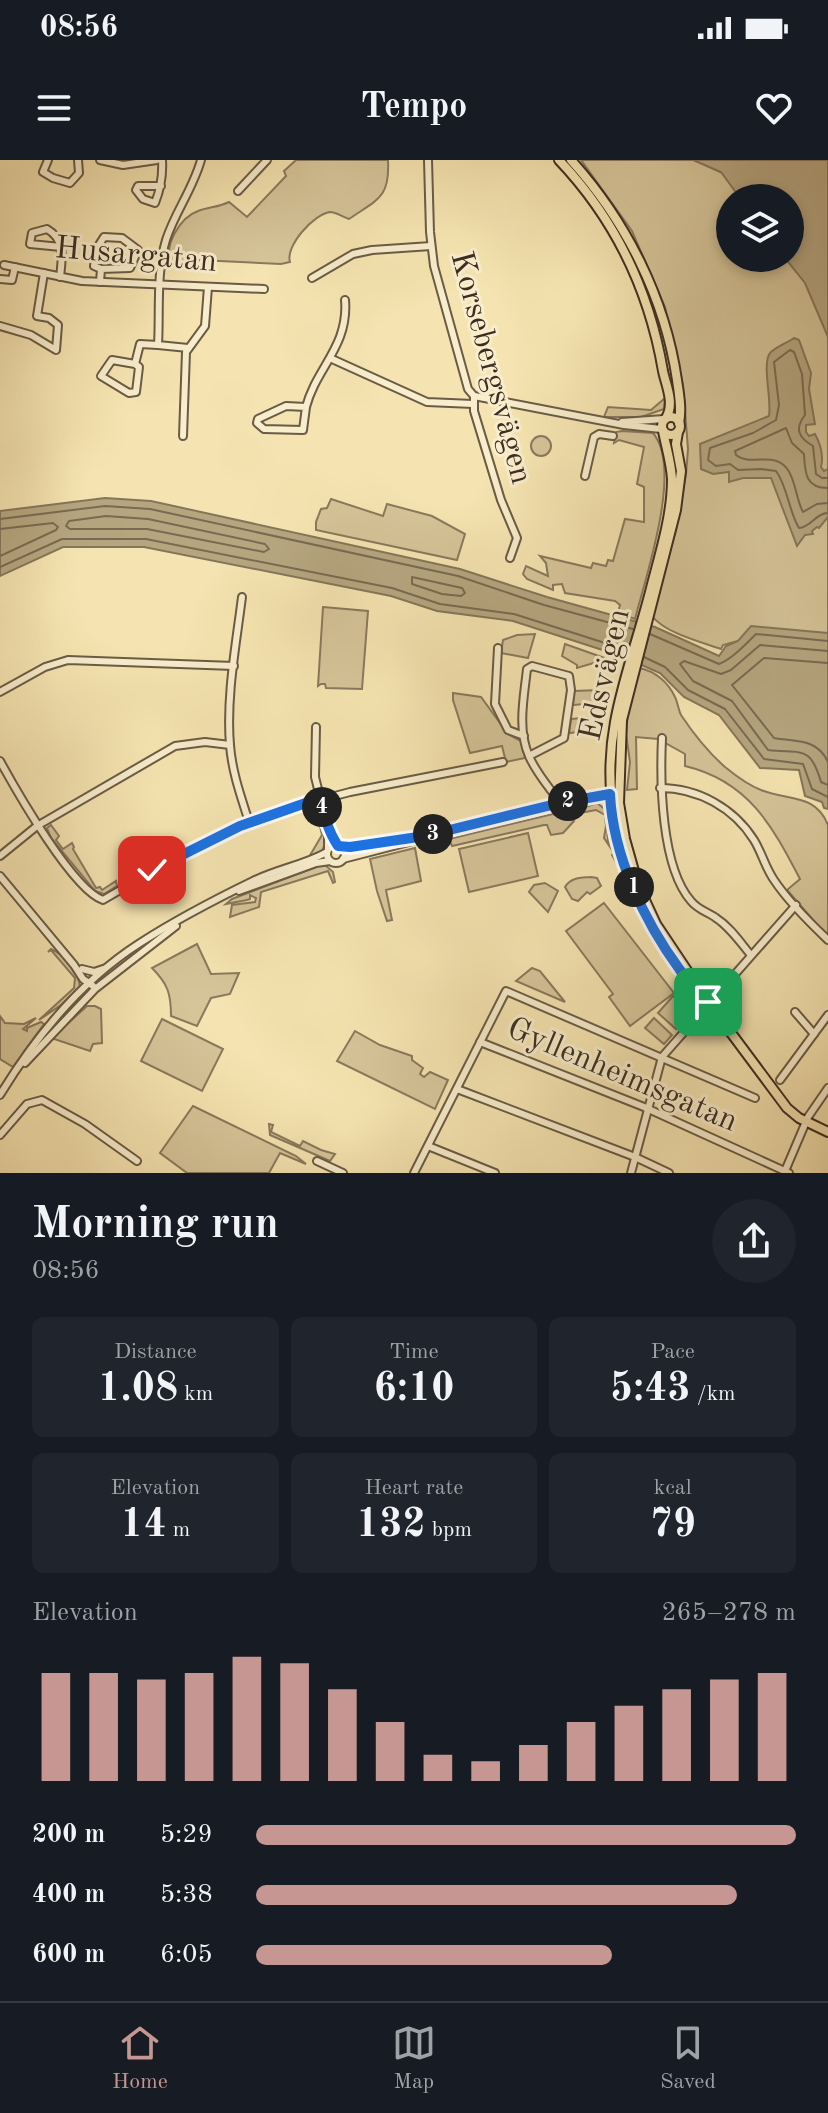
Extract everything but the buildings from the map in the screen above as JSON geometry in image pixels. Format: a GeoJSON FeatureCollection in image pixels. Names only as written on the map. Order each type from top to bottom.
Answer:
{"type":"FeatureCollection","features":[{"type":"Feature","properties":{"kind":"main road","name":"Edsvägen"},"geometry":{"type":"LineString","coordinates":[[559,160],[615,233],[637,278],[659,343],[670,403],[664,424],[671,468],[670,497],[647,615]]}},
{"type":"Feature","properties":{"kind":"main road","name":"Edsvägen"},"geometry":{"type":"LineString","coordinates":[[571,160],[622,227],[654,295],[675,364],[679,427],[676,444],[681,471],[676,510],[631,676],[615,722],[617,836],[639,900],[658,938],[685,978],[708,1002]]}},
{"type":"Feature","properties":{"kind":"main road"},"geometry":{"type":"LineString","coordinates":[[675,418],[679,427],[669,435],[664,424],[675,418]]}},
{"type":"Feature","properties":{"kind":"main road","name":"Edsvägen"},"geometry":{"type":"LineString","coordinates":[[615,793],[635,875],[648,907],[708,1002],[780,1101],[807,1122],[828,1132]]}},
{"type":"Feature","properties":{"kind":"main road"},"geometry":{"type":"LineString","coordinates":[[685,978],[696,1001],[695,1017]]}},
{"type":"Feature","properties":{"kind":"street"},"geometry":{"type":"LineString","coordinates":[[48,160],[43,172],[70,183],[79,173],[78,160]]}},
{"type":"Feature","properties":{"kind":"street"},"geometry":{"type":"LineString","coordinates":[[100,160],[123,165],[160,160],[161,186]]}},
{"type":"Feature","properties":{"kind":"street"},"geometry":{"type":"LineString","coordinates":[[158,345],[160,284],[167,238],[192,186],[200,161],[191,160]]}},
{"type":"Feature","properties":{"kind":"street"},"geometry":{"type":"LineString","coordinates":[[238,191],[267,160]]}},
{"type":"Feature","properties":{"kind":"street","name":"Korsebergsvägen"},"geometry":{"type":"LineString","coordinates":[[428,160],[431,246],[445,314],[474,400],[501,500],[517,538],[510,558]]}},
{"type":"Feature","properties":{"kind":"street"},"geometry":{"type":"LineString","coordinates":[[60,277],[61,247],[50,230],[32,233],[30,244],[61,247]]}},
{"type":"Feature","properties":{"kind":"street"},"geometry":{"type":"LineString","coordinates":[[104,237],[122,238],[138,250],[130,268],[101,269],[94,266],[94,260],[104,237]]}},
{"type":"Feature","properties":{"kind":"street"},"geometry":{"type":"LineString","coordinates":[[312,278],[353,254],[431,246]]}},
{"type":"Feature","properties":{"kind":"street","name":"Husargatan"},"geometry":{"type":"LineString","coordinates":[[4,265],[100,282],[264,289]]}},
{"type":"Feature","properties":{"kind":"street"},"geometry":{"type":"LineString","coordinates":[[0,279],[12,280],[15,267]]}},
{"type":"Feature","properties":{"kind":"street"},"geometry":{"type":"LineString","coordinates":[[100,282],[101,269]]}},
{"type":"Feature","properties":{"kind":"street"},"geometry":{"type":"LineString","coordinates":[[31,335],[44,273]]}},
{"type":"Feature","properties":{"kind":"street"},"geometry":{"type":"LineString","coordinates":[[183,436],[188,348],[205,326],[208,287]]}},
{"type":"Feature","properties":{"kind":"street"},"geometry":{"type":"LineString","coordinates":[[306,407],[286,406],[258,419],[257,423],[264,429],[303,430],[312,390],[332,359],[346,311],[345,300]]}},
{"type":"Feature","properties":{"kind":"street"},"geometry":{"type":"LineString","coordinates":[[0,326],[31,335],[56,350],[58,325],[49,318],[37,316]]}},
{"type":"Feature","properties":{"kind":"street"},"geometry":{"type":"LineString","coordinates":[[135,364],[140,344],[188,348]]}},
{"type":"Feature","properties":{"kind":"street"},"geometry":{"type":"LineString","coordinates":[[332,359],[427,402],[474,400],[619,423],[664,424]]}},
{"type":"Feature","properties":{"kind":"street"},"geometry":{"type":"LineString","coordinates":[[112,360],[135,364],[139,367],[138,390],[133,393],[101,376],[112,360]]}},
{"type":"Feature","properties":{"kind":"street"},"geometry":{"type":"LineString","coordinates":[[585,476],[594,437],[599,434],[613,436]]}},
{"type":"Feature","properties":{"kind":"street"},"geometry":{"type":"LineString","coordinates":[[242,597],[230,745],[236,782],[249,822]]}},
{"type":"Feature","properties":{"kind":"street"},"geometry":{"type":"LineString","coordinates":[[498,648],[496,709],[511,733],[524,736]]}},
{"type":"Feature","properties":{"kind":"street"},"geometry":{"type":"LineString","coordinates":[[0,692],[45,667],[68,660],[234,666]]}},
{"type":"Feature","properties":{"kind":"street"},"geometry":{"type":"LineString","coordinates":[[529,756],[564,738],[571,677],[532,666],[527,669],[522,708],[524,736],[529,756],[560,803]]}},
{"type":"Feature","properties":{"kind":"street"},"geometry":{"type":"LineString","coordinates":[[316,727],[315,771],[328,829],[330,861]]}},
{"type":"Feature","properties":{"kind":"street"},"geometry":{"type":"LineString","coordinates":[[662,738],[660,788],[676,874],[693,904],[723,923],[750,954]]}},
{"type":"Feature","properties":{"kind":"street"},"geometry":{"type":"LineString","coordinates":[[0,856],[37,826],[175,746],[205,742],[230,745]]}},
{"type":"Feature","properties":{"kind":"street"},"geometry":{"type":"LineString","coordinates":[[0,761],[37,826],[87,889],[103,900],[174,858],[249,822],[320,798],[503,762]]}},
{"type":"Feature","properties":{"kind":"street"},"geometry":{"type":"LineString","coordinates":[[548,786],[548,806]]}},
{"type":"Feature","properties":{"kind":"street"},"geometry":{"type":"LineString","coordinates":[[660,788],[696,794],[732,815],[753,838],[771,876],[828,940]]}},
{"type":"Feature","properties":{"kind":"street"},"geometry":{"type":"LineString","coordinates":[[224,896],[316,863],[338,863],[425,836],[615,793]]}},
{"type":"Feature","properties":{"kind":"street"},"geometry":{"type":"LineString","coordinates":[[328,829],[345,854],[343,859]]}},
{"type":"Feature","properties":{"kind":"street"},"geometry":{"type":"LineString","coordinates":[[0,1095],[113,964],[138,944],[254,880],[339,846],[359,847],[425,836]]}},
{"type":"Feature","properties":{"kind":"street"},"geometry":{"type":"LineString","coordinates":[[0,876],[83,979],[93,986]]}},
{"type":"Feature","properties":{"kind":"street"},"geometry":{"type":"LineString","coordinates":[[631,1173],[662,1057],[796,905]]}},
{"type":"Feature","properties":{"kind":"street"},"geometry":{"type":"LineString","coordinates":[[93,986],[189,916]]}},
{"type":"Feature","properties":{"kind":"street"},"geometry":{"type":"LineString","coordinates":[[74,965],[98,971],[113,964]]}},
{"type":"Feature","properties":{"kind":"street"},"geometry":{"type":"LineString","coordinates":[[82,969],[93,986]]}},
{"type":"Feature","properties":{"kind":"street"},"geometry":{"type":"LineString","coordinates":[[414,1173],[506,991],[755,1098]]}},
{"type":"Feature","properties":{"kind":"street"},"geometry":{"type":"LineString","coordinates":[[795,1012],[814,1034]]}},
{"type":"Feature","properties":{"kind":"street"},"geometry":{"type":"LineString","coordinates":[[780,1080],[828,1015]]}},
{"type":"Feature","properties":{"kind":"street","name":"Gyllenheimsgatan"},"geometry":{"type":"LineString","coordinates":[[480,1042],[648,1109],[787,1172]]}},
{"type":"Feature","properties":{"kind":"street"},"geometry":{"type":"LineString","coordinates":[[787,1172],[807,1122],[828,1088]]}},
{"type":"Feature","properties":{"kind":"street"},"geometry":{"type":"LineString","coordinates":[[457,1089],[669,1173]]}},
{"type":"Feature","properties":{"kind":"street"},"geometry":{"type":"LineString","coordinates":[[0,1135],[27,1104],[42,1100],[85,1124],[137,1161]]}},
{"type":"Feature","properties":{"kind":"street"},"geometry":{"type":"LineString","coordinates":[[428,1146],[495,1173]]}},
{"type":"Feature","properties":{"kind":"street"},"geometry":{"type":"LineString","coordinates":[[317,1161],[343,1173]]}},
{"type":"Feature","properties":{"kind":"street"},"geometry":{"type":"LineString","coordinates":[[760,1173],[765,1162]]}},
{"type":"Feature","properties":{"kind":"shaded area"},"geometry":{"type":"Polygon","coordinates":[[[296,160],[388,160],[387,182],[380,196],[349,219],[330,212],[316,218],[296,240],[290,262],[199,260],[171,263],[169,248],[175,232],[185,219],[198,211],[229,202],[247,217],[286,176],[284,171],[296,160]]]}},
{"type":"Feature","properties":{"kind":"shaded area"},"geometry":{"type":"Polygon","coordinates":[[[581,160],[695,160],[746,184],[716,184],[716,272],[804,272],[804,262],[828,270],[828,654],[744,636],[723,645],[721,649],[674,632],[652,616],[676,530],[688,449],[683,386],[665,307],[632,231],[581,160]]]}},
{"type":"Feature","properties":{"kind":"shaded area"},"geometry":{"type":"Polygon","coordinates":[[[665,398],[664,409],[641,417],[604,417],[608,407],[651,410],[665,398]]]}},
{"type":"Feature","properties":{"kind":"shaded area"},"geometry":{"type":"Polygon","coordinates":[[[616,432],[653,433],[661,449],[664,471],[659,523],[635,619],[618,613],[620,605],[615,601],[565,593],[562,584],[553,585],[553,590],[527,579],[523,574],[526,566],[548,576],[546,563],[540,556],[591,568],[593,563],[606,566],[608,560],[613,561],[625,519],[644,522],[644,487],[637,484],[644,447],[619,440],[614,443],[616,432]]]}},
{"type":"Feature","properties":{"kind":"shaded area"},"geometry":{"type":"Polygon","coordinates":[[[541,436],[548,439],[551,446],[548,453],[541,456],[534,453],[531,446],[534,439],[541,436]]]}},
{"type":"Feature","properties":{"kind":"shaded area"},"geometry":{"type":"Polygon","coordinates":[[[331,499],[383,516],[387,504],[432,516],[465,534],[457,560],[316,530],[321,509],[327,508],[331,499]]]}},
{"type":"Feature","properties":{"kind":"shaded area"},"geometry":{"type":"Polygon","coordinates":[[[323,607],[368,611],[362,689],[326,688],[325,684],[318,686],[323,607]]]}},
{"type":"Feature","properties":{"kind":"shaded area"},"geometry":{"type":"Polygon","coordinates":[[[535,634],[528,658],[501,653],[503,640],[535,634]]]}},
{"type":"Feature","properties":{"kind":"shaded area"},"geometry":{"type":"Polygon","coordinates":[[[565,644],[615,664],[597,662],[577,668],[562,656],[565,644]]]}},
{"type":"Feature","properties":{"kind":"shaded area"},"geometry":{"type":"Polygon","coordinates":[[[639,668],[665,682],[691,729],[729,770],[761,790],[808,803],[822,815],[828,825],[828,937],[787,890],[800,879],[768,823],[742,794],[726,782],[685,766],[685,754],[658,739],[636,737],[637,789],[627,790],[630,762],[626,734],[628,712],[639,668]]]}},
{"type":"Feature","properties":{"kind":"shaded area"},"geometry":{"type":"Polygon","coordinates":[[[599,690],[600,703],[573,705],[574,691],[599,690]]]}},
{"type":"Feature","properties":{"kind":"shaded area"},"geometry":{"type":"Polygon","coordinates":[[[453,693],[481,697],[508,734],[521,741],[525,758],[506,762],[502,746],[470,753],[453,693]]]}},
{"type":"Feature","properties":{"kind":"shaded area"},"geometry":{"type":"Polygon","coordinates":[[[595,717],[597,730],[569,733],[571,719],[595,717]]]}},
{"type":"Feature","properties":{"kind":"shaded area"},"geometry":{"type":"Polygon","coordinates":[[[597,803],[606,810],[608,841],[612,850],[604,838],[605,815],[596,810],[573,811],[597,803]]]}},
{"type":"Feature","properties":{"kind":"shaded area"},"geometry":{"type":"Polygon","coordinates":[[[310,806],[319,812],[326,841],[322,851],[309,857],[322,835],[318,817],[310,809],[296,812],[310,806]]]}},
{"type":"Feature","properties":{"kind":"shaded area"},"geometry":{"type":"Polygon","coordinates":[[[564,813],[574,821],[563,833],[551,835],[547,825],[544,825],[452,846],[449,839],[564,813]]]}},
{"type":"Feature","properties":{"kind":"shaded area"},"geometry":{"type":"Polygon","coordinates":[[[51,825],[63,849],[72,843],[96,888],[102,890],[116,881],[117,886],[104,894],[95,891],[51,838],[47,828],[51,825]]]}},
{"type":"Feature","properties":{"kind":"shaded area"},"geometry":{"type":"Polygon","coordinates":[[[528,833],[538,876],[469,892],[459,849],[528,833]]]}},
{"type":"Feature","properties":{"kind":"shaded area"},"geometry":{"type":"Polygon","coordinates":[[[415,848],[421,881],[386,890],[392,920],[387,921],[370,859],[415,848]]]}},
{"type":"Feature","properties":{"kind":"shaded area"},"geometry":{"type":"Polygon","coordinates":[[[324,864],[333,872],[335,882],[328,871],[261,892],[259,907],[230,917],[232,905],[255,902],[256,898],[250,895],[250,899],[226,904],[232,899],[324,864]]]}},
{"type":"Feature","properties":{"kind":"shaded area"},"geometry":{"type":"Polygon","coordinates":[[[597,878],[601,886],[590,894],[587,892],[578,901],[572,899],[565,887],[567,884],[597,878]]]}},
{"type":"Feature","properties":{"kind":"shaded area"},"geometry":{"type":"Polygon","coordinates":[[[545,883],[558,891],[548,912],[529,892],[534,885],[545,883]]]}},
{"type":"Feature","properties":{"kind":"shaded area"},"geometry":{"type":"Polygon","coordinates":[[[604,903],[674,993],[630,1026],[609,997],[613,994],[566,931],[604,903]]]}},
{"type":"Feature","properties":{"kind":"shaded area"},"geometry":{"type":"Polygon","coordinates":[[[197,944],[211,974],[239,973],[230,994],[211,998],[197,1026],[171,1016],[168,990],[152,968],[197,944]]]}},
{"type":"Feature","properties":{"kind":"shaded area"},"geometry":{"type":"Polygon","coordinates":[[[51,949],[70,965],[80,987],[39,1020],[74,988],[75,978],[51,950],[48,952],[51,949]]]}},
{"type":"Feature","properties":{"kind":"shaded area"},"geometry":{"type":"Polygon","coordinates":[[[532,968],[540,971],[565,1002],[516,981],[532,968]]]}},
{"type":"Feature","properties":{"kind":"shaded area"},"geometry":{"type":"Polygon","coordinates":[[[673,996],[691,1012],[676,1029],[658,1013],[673,996]]]}},
{"type":"Feature","properties":{"kind":"shaded area"},"geometry":{"type":"Polygon","coordinates":[[[87,1006],[101,1009],[102,1043],[93,1044],[90,1051],[54,1039],[53,1037],[87,1006]]]}},
{"type":"Feature","properties":{"kind":"shaded area"},"geometry":{"type":"Polygon","coordinates":[[[0,1016],[5,1023],[24,1024],[36,1018],[23,1029],[27,1031],[27,1028],[41,1022],[44,1024],[13,1067],[0,1059],[0,1016]]]}},
{"type":"Feature","properties":{"kind":"shaded area"},"geometry":{"type":"Polygon","coordinates":[[[654,1018],[672,1035],[664,1044],[645,1028],[654,1018]]]}},
{"type":"Feature","properties":{"kind":"shaded area"},"geometry":{"type":"Polygon","coordinates":[[[162,1019],[223,1049],[202,1091],[141,1061],[162,1019]]]}},
{"type":"Feature","properties":{"kind":"shaded area"},"geometry":{"type":"Polygon","coordinates":[[[355,1031],[380,1045],[412,1056],[412,1060],[423,1068],[420,1074],[424,1077],[430,1072],[448,1080],[435,1109],[337,1061],[355,1031]]]}},
{"type":"Feature","properties":{"kind":"shaded area"},"geometry":{"type":"Polygon","coordinates":[[[193,1106],[296,1156],[306,1164],[280,1153],[269,1173],[187,1173],[160,1153],[193,1106]]]}},
{"type":"Feature","properties":{"kind":"shaded area"},"geometry":{"type":"Polygon","coordinates":[[[269,1124],[273,1125],[271,1132],[300,1146],[303,1141],[335,1154],[330,1161],[270,1135],[269,1124]]]}},
{"type":"Feature","properties":{"kind":"water"},"geometry":{"type":"Polygon","coordinates":[[[693,160],[828,160],[828,337],[805,283],[796,272],[804,272],[804,184],[730,184],[721,172],[693,160]]]}},
{"type":"Feature","properties":{"kind":"water"},"geometry":{"type":"Polygon","coordinates":[[[794,338],[799,340],[811,373],[809,389],[815,424],[806,425],[806,432],[809,436],[815,434],[821,450],[821,467],[824,471],[828,469],[828,517],[812,531],[813,534],[805,535],[797,546],[771,478],[743,478],[729,482],[729,472],[713,474],[701,469],[700,444],[769,416],[768,357],[794,338]]]}},
{"type":"Feature","properties":{"kind":"water"},"geometry":{"type":"Polygon","coordinates":[[[105,498],[151,501],[460,569],[655,627],[719,656],[726,646],[738,641],[751,626],[828,633],[828,809],[822,802],[805,796],[799,770],[760,768],[719,715],[684,697],[660,673],[621,656],[513,621],[437,611],[391,596],[144,547],[63,547],[0,576],[0,511],[105,498]]]}},
{"type":"Feature","properties":{"kind":"route"},"geometry":{"type":"LineString","coordinates":[[152,870],[240,826],[320,798],[334,840],[340,847],[350,847],[425,836],[610,794],[617,836],[643,910],[665,951],[701,998],[708,1002]]}}]}
